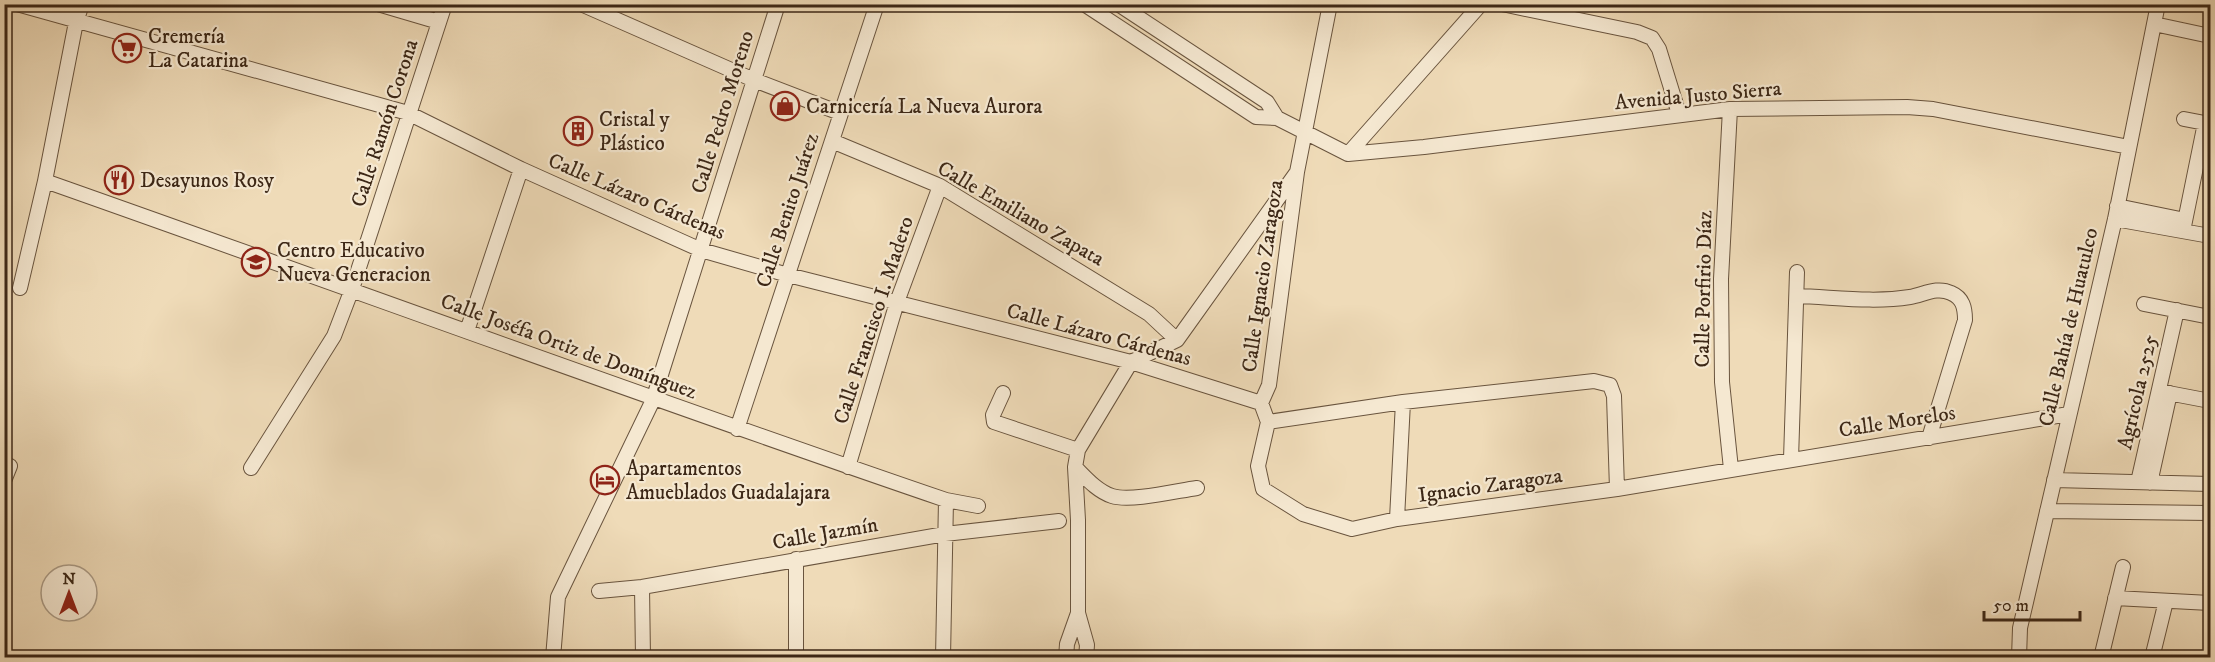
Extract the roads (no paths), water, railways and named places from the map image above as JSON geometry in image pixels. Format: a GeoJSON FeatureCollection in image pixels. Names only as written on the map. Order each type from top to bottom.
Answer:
{"type":"FeatureCollection","features":[{"type":"Feature","properties":{"kind":"street","name":"Calle Lázaro Cárdenas"},"geometry":{"type":"LineString","coordinates":[[17,4],[408,113],[521,169],[701,250],[788,275],[1131,362],[1261,403]]}},
{"type":"Feature","properties":{"kind":"street"},"geometry":{"type":"LineString","coordinates":[[20,288],[45,181],[76,22],[82,4]]}},
{"type":"Feature","properties":{"kind":"street"},"geometry":{"type":"LineString","coordinates":[[378,4],[439,22]]}},
{"type":"Feature","properties":{"kind":"street","name":"Calle Ramón Corona"},"geometry":{"type":"LineString","coordinates":[[251,468],[334,336],[352,289],[445,4]]}},
{"type":"Feature","properties":{"kind":"street"},"geometry":{"type":"LineString","coordinates":[[581,4],[754,80],[840,113]]}},
{"type":"Feature","properties":{"kind":"street","name":"Calle Pedro Moreno"},"geometry":{"type":"LineString","coordinates":[[553,657],[558,597],[653,400],[778,4]]}},
{"type":"Feature","properties":{"kind":"street","name":"Calle Benito Juárez"},"geometry":{"type":"LineString","coordinates":[[737,429],[877,4]]}},
{"type":"Feature","properties":{"kind":"street"},"geometry":{"type":"LineString","coordinates":[[1084,4],[1106,10],[1256,117],[1276,118],[1348,154],[1481,4]]}},
{"type":"Feature","properties":{"kind":"street"},"geometry":{"type":"LineString","coordinates":[[1118,4],[1267,102],[1276,118]]}},
{"type":"Feature","properties":{"kind":"street"},"geometry":{"type":"LineString","coordinates":[[1306,133],[1330,4]]}},
{"type":"Feature","properties":{"kind":"street"},"geometry":{"type":"LineString","coordinates":[[1502,4],[1637,32],[1652,38],[1659,49],[1679,114]]}},
{"type":"Feature","properties":{"kind":"street","name":"Calle Bahía de Huatulco"},"geometry":{"type":"LineString","coordinates":[[2019,657],[2020,628],[2116,213],[2158,4]]}},
{"type":"Feature","properties":{"kind":"street"},"geometry":{"type":"LineString","coordinates":[[2154,24],[2211,36]]}},
{"type":"Feature","properties":{"kind":"street","name":"Avenida Justo Sierra"},"geometry":{"type":"LineString","coordinates":[[1348,154],[1424,147],[1730,109],[1907,107],[1933,109],[2129,147]]}},
{"type":"Feature","properties":{"kind":"street","name":"Calle Porfirio Díaz"},"geometry":{"type":"LineString","coordinates":[[1730,109],[1721,279],[1722,382],[1731,469]]}},
{"type":"Feature","properties":{"kind":"street"},"geometry":{"type":"LineString","coordinates":[[2184,119],[2208,123],[2184,226]]}},
{"type":"Feature","properties":{"kind":"street","name":"Calle Ignacio Zaragoza"},"geometry":{"type":"LineString","coordinates":[[1268,422],[1261,403],[1269,385],[1297,172],[1306,133]]}},
{"type":"Feature","properties":{"kind":"street","name":"Calle Emiliano Zapata"},"geometry":{"type":"LineString","coordinates":[[832,141],[939,186],[1149,314],[1177,340]]}},
{"type":"Feature","properties":{"kind":"street"},"geometry":{"type":"LineString","coordinates":[[467,331],[521,169]]}},
{"type":"Feature","properties":{"kind":"street"},"geometry":{"type":"LineString","coordinates":[[1086,657],[1087,645],[1078,613],[1078,520],[1075,467],[1078,450],[1131,362],[1177,340],[1297,172]]}},
{"type":"Feature","properties":{"kind":"street","name":"Calle Joséfa Ortiz de Domínguez"},"geometry":{"type":"LineString","coordinates":[[45,181],[352,289],[653,400],[946,500],[978,506]]}},
{"type":"Feature","properties":{"kind":"street","name":"Calle Francisco I. Madero"},"geometry":{"type":"LineString","coordinates":[[848,467],[897,302],[939,186]]}},
{"type":"Feature","properties":{"kind":"street"},"geometry":{"type":"LineString","coordinates":[[2116,213],[2184,226],[2211,236]]}},
{"type":"Feature","properties":{"kind":"street"},"geometry":{"type":"LineString","coordinates":[[1791,459],[1797,272]]}},
{"type":"Feature","properties":{"kind":"street"},"geometry":{"type":"LineString","coordinates":[[1797,296],[1882,299],[1910,297],[1936,290],[1951,292],[1960,299],[1965,308],[1965,320],[1929,438]]}},
{"type":"Feature","properties":{"kind":"street"},"geometry":{"type":"LineString","coordinates":[[2144,304],[2211,317]]}},
{"type":"Feature","properties":{"kind":"street","name":"Agrícola 2525"},"geometry":{"type":"LineString","coordinates":[[2144,483],[2164,392],[2177,310]]}},
{"type":"Feature","properties":{"kind":"street"},"geometry":{"type":"LineString","coordinates":[[1268,422],[1403,402],[1594,381],[1610,385],[1614,396],[1617,489]]}},
{"type":"Feature","properties":{"kind":"street"},"geometry":{"type":"LineString","coordinates":[[2164,392],[2211,401]]}},
{"type":"Feature","properties":{"kind":"street"},"geometry":{"type":"LineString","coordinates":[[1003,393],[993,415],[994,422],[1078,450]]}},
{"type":"Feature","properties":{"kind":"street"},"geometry":{"type":"LineString","coordinates":[[1397,519],[1403,402]]}},
{"type":"Feature","properties":{"kind":"street","name":"Calle Morelos"},"geometry":{"type":"LineString","coordinates":[[1731,469],[2069,414]]}},
{"type":"Feature","properties":{"kind":"street","name":"Ignacio Zaragoza"},"geometry":{"type":"LineString","coordinates":[[1268,422],[1257,466],[1263,489],[1303,514],[1352,529],[1397,519],[1617,489],[1731,469]]}},
{"type":"Feature","properties":{"kind":"street"},"geometry":{"type":"LineString","coordinates":[[4,481],[10,466]]}},
{"type":"Feature","properties":{"kind":"street"},"geometry":{"type":"LineString","coordinates":[[1075,467],[1094,486],[1113,497],[1139,497],[1197,488]]}},
{"type":"Feature","properties":{"kind":"street"},"geometry":{"type":"LineString","coordinates":[[2054,480],[2211,484]]}},
{"type":"Feature","properties":{"kind":"street"},"geometry":{"type":"LineString","coordinates":[[943,657],[946,500]]}},
{"type":"Feature","properties":{"kind":"street"},"geometry":{"type":"LineString","coordinates":[[2047,511],[2211,513]]}},
{"type":"Feature","properties":{"kind":"street","name":"Calle Jazmín"},"geometry":{"type":"LineString","coordinates":[[599,591],[642,587],[945,534],[1059,521]]}},
{"type":"Feature","properties":{"kind":"street"},"geometry":{"type":"LineString","coordinates":[[796,559],[796,657]]}},
{"type":"Feature","properties":{"kind":"street"},"geometry":{"type":"LineString","coordinates":[[2101,657],[2123,567]]}},
{"type":"Feature","properties":{"kind":"street"},"geometry":{"type":"LineString","coordinates":[[642,587],[643,657]]}},
{"type":"Feature","properties":{"kind":"street"},"geometry":{"type":"LineString","coordinates":[[2115,598],[2211,603]]}},
{"type":"Feature","properties":{"kind":"street"},"geometry":{"type":"LineString","coordinates":[[2152,657],[2166,601]]}},
{"type":"Feature","properties":{"kind":"street"},"geometry":{"type":"LineString","coordinates":[[1066,657],[1067,644],[1078,613]]}},
{"type":"Feature","properties":{"kind":"place","name":"Cremería La Catarina"},"geometry":{"type":"Point","coordinates":[127,48]}},
{"type":"Feature","properties":{"kind":"place","name":"Carnicería La Nueva Aurora"},"geometry":{"type":"Point","coordinates":[785,106]}},
{"type":"Feature","properties":{"kind":"place","name":"Cristal y Plástico"},"geometry":{"type":"Point","coordinates":[578,131]}},
{"type":"Feature","properties":{"kind":"place","name":"Desayunos Rosy"},"geometry":{"type":"Point","coordinates":[119,180]}},
{"type":"Feature","properties":{"kind":"place","name":"Centro Educativo Nueva Generacion"},"geometry":{"type":"Point","coordinates":[256,262]}},
{"type":"Feature","properties":{"kind":"place","name":"Apartamentos Amueblados Guadalajara"},"geometry":{"type":"Point","coordinates":[605,480]}}]}
